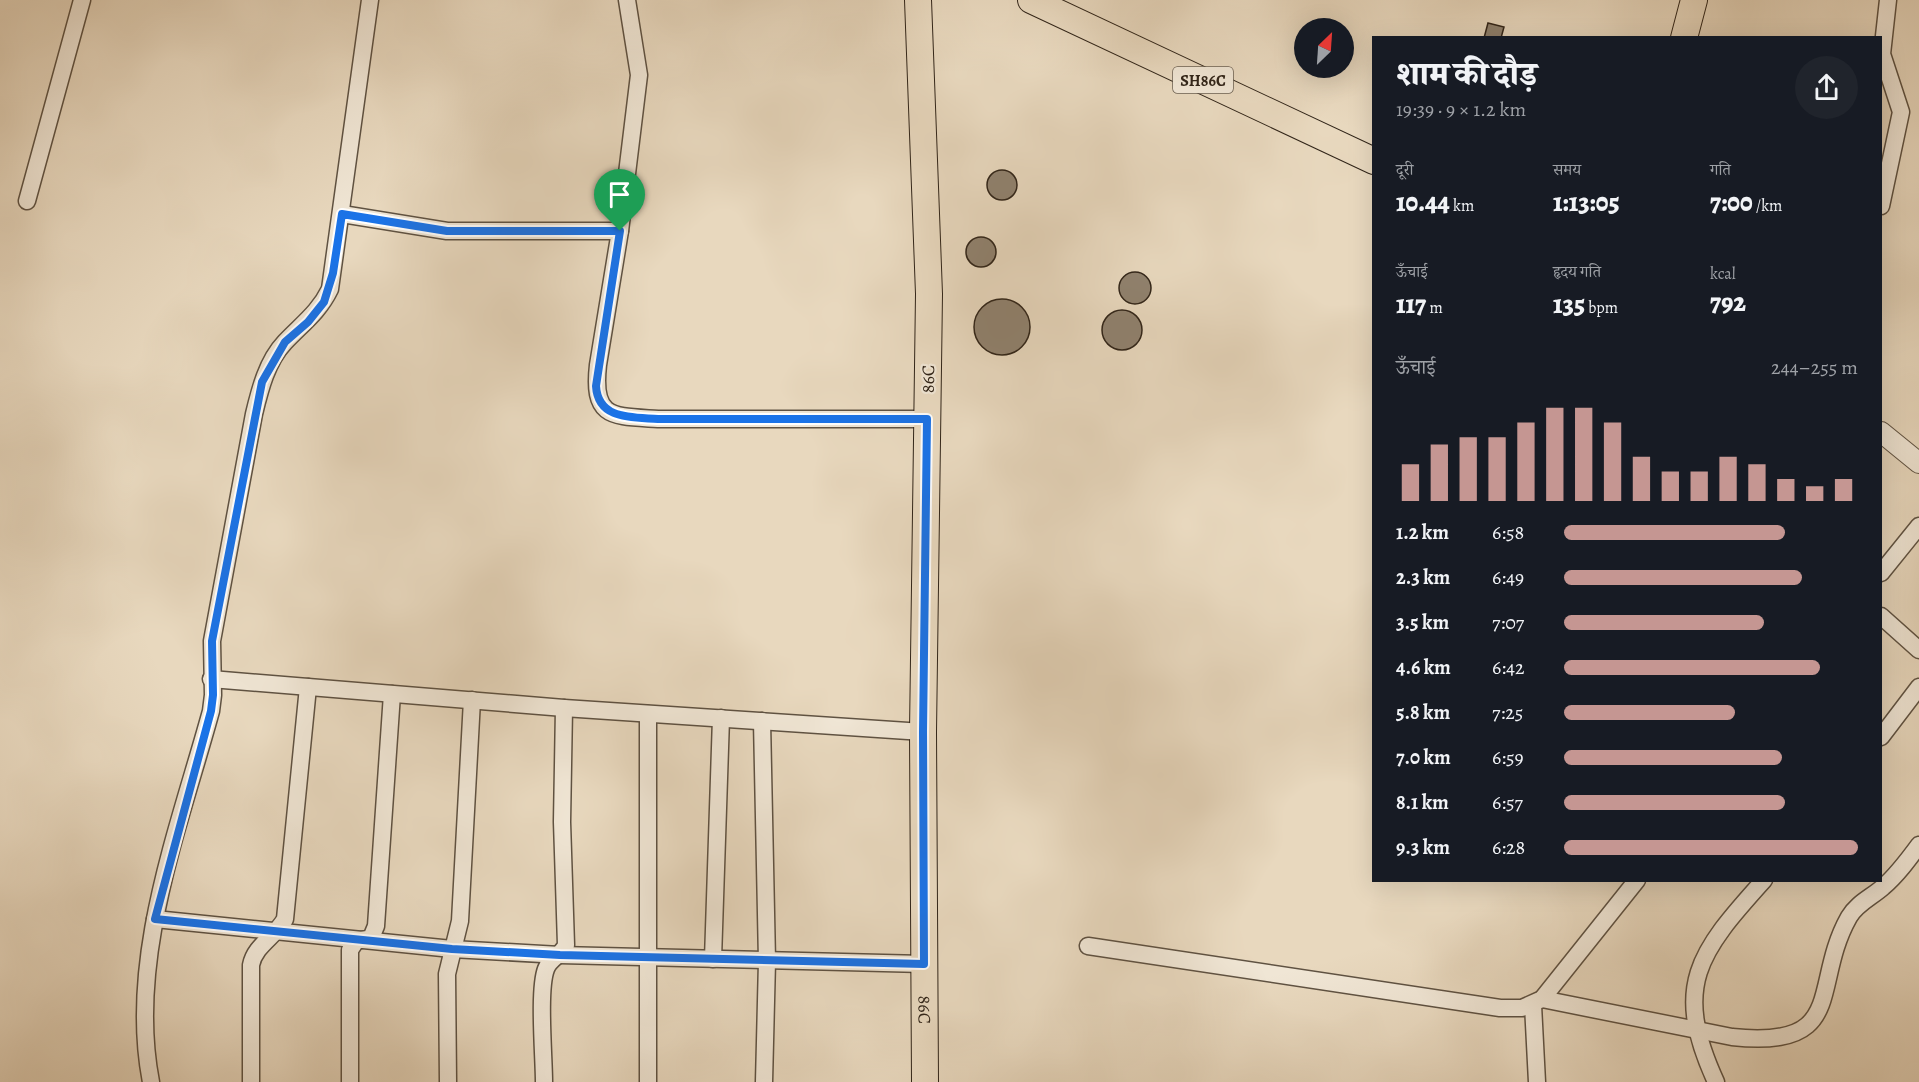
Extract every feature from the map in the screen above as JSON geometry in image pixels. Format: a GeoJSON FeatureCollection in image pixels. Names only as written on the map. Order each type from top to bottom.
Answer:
{"type":"FeatureCollection","features":[{"type":"Feature","properties":{"kind":"main road","name":"86C"},"geometry":{"type":"LineString","coordinates":[[918,0],[929,294],[923,732],[925,1082]]}},
{"type":"Feature","properties":{"kind":"main road","name":"SH86C"},"geometry":{"type":"LineString","coordinates":[[1031,0],[1372,160]]}},
{"type":"Feature","properties":{"kind":"main road"},"geometry":{"type":"LineString","coordinates":[[1685,36],[1694,0]]}},
{"type":"Feature","properties":{"kind":"street"},"geometry":{"type":"LineString","coordinates":[[27,201],[82,0]]}},
{"type":"Feature","properties":{"kind":"street"},"geometry":{"type":"LineString","coordinates":[[151,1082],[145,1051],[144,1010],[155,919],[211,711],[212,641],[262,382],[285,342],[308,322],[324,302],[333,273],[370,0]]}},
{"type":"Feature","properties":{"kind":"street"},"geometry":{"type":"LineString","coordinates":[[627,0],[639,75],[620,231],[596,396],[607,410],[616,416],[658,419],[927,419]]}},
{"type":"Feature","properties":{"kind":"street"},"geometry":{"type":"LineString","coordinates":[[1882,201],[1901,112],[1882,54],[1888,0]]}},
{"type":"Feature","properties":{"kind":"street"},"geometry":{"type":"LineString","coordinates":[[342,214],[447,231],[620,231]]}},
{"type":"Feature","properties":{"kind":"street"},"geometry":{"type":"LineString","coordinates":[[1882,433],[1919,463]]}},
{"type":"Feature","properties":{"kind":"street"},"geometry":{"type":"LineString","coordinates":[[1882,572],[1919,526]]}},
{"type":"Feature","properties":{"kind":"street"},"geometry":{"type":"LineString","coordinates":[[1882,617],[1919,650]]}},
{"type":"Feature","properties":{"kind":"street"},"geometry":{"type":"LineString","coordinates":[[211,679],[564,708],[923,732]]}},
{"type":"Feature","properties":{"kind":"street"},"geometry":{"type":"LineString","coordinates":[[251,1082],[251,965],[253,956],[262,944],[279,931],[285,919],[308,687]]}},
{"type":"Feature","properties":{"kind":"street"},"geometry":{"type":"LineString","coordinates":[[1882,736],[1919,687]]}},
{"type":"Feature","properties":{"kind":"street"},"geometry":{"type":"LineString","coordinates":[[350,1082],[350,950],[356,941],[371,938],[376,926],[392,694]]}},
{"type":"Feature","properties":{"kind":"street"},"geometry":{"type":"LineString","coordinates":[[448,1082],[447,974],[460,921],[472,700]]}},
{"type":"Feature","properties":{"kind":"street"},"geometry":{"type":"LineString","coordinates":[[544,1082],[543,979],[549,962],[560,955],[566,945],[562,822],[564,708]]}},
{"type":"Feature","properties":{"kind":"street"},"geometry":{"type":"LineString","coordinates":[[648,714],[648,1082]]}},
{"type":"Feature","properties":{"kind":"street"},"geometry":{"type":"LineString","coordinates":[[713,959],[721,718]]}},
{"type":"Feature","properties":{"kind":"street"},"geometry":{"type":"LineString","coordinates":[[762,721],[767,961],[764,1082]]}},
{"type":"Feature","properties":{"kind":"street"},"geometry":{"type":"LineString","coordinates":[[1537,1002],[1756,1039],[1792,1035],[1809,1023],[1822,1007],[1838,942],[1850,915],[1883,887],[1913,868],[1919,845]]}},
{"type":"Feature","properties":{"kind":"street"},"geometry":{"type":"LineString","coordinates":[[1088,946],[1500,1008],[1522,1008],[1537,1002],[1635,882]]}},
{"type":"Feature","properties":{"kind":"street"},"geometry":{"type":"LineString","coordinates":[[1716,1082],[1698,1030],[1693,1007],[1694,984],[1702,961],[1713,941],[1762,882]]}},
{"type":"Feature","properties":{"kind":"street"},"geometry":{"type":"LineString","coordinates":[[155,919],[452,949],[560,955],[924,964]]}},
{"type":"Feature","properties":{"kind":"street"},"geometry":{"type":"LineString","coordinates":[[1537,1002],[1537,1082]]}},
{"type":"Feature","properties":{"kind":"building"},"geometry":{"type":"Polygon","coordinates":[[[1488,23],[1504,27],[1502,36],[1485,36],[1488,23]]]}},
{"type":"Feature","properties":{"kind":"building"},"geometry":{"type":"Polygon","coordinates":[[[1002,170],[1008,171],[1016,179],[1016,191],[1008,199],[1002,200],[996,199],[988,191],[987,185],[988,179],[996,171],[1002,170]]]}},
{"type":"Feature","properties":{"kind":"building"},"geometry":{"type":"Polygon","coordinates":[[[981,237],[992,241],[996,252],[992,263],[981,267],[970,263],[966,252],[970,241],[981,237]]]}},
{"type":"Feature","properties":{"kind":"building"},"geometry":{"type":"Polygon","coordinates":[[[1135,272],[1146,277],[1151,288],[1146,299],[1135,304],[1124,299],[1119,288],[1124,277],[1135,272]]]}},
{"type":"Feature","properties":{"kind":"building"},"geometry":{"type":"Polygon","coordinates":[[[996,299],[1008,299],[1018,303],[1026,311],[1030,327],[1026,343],[1018,351],[1008,355],[996,355],[986,351],[978,343],[974,333],[974,321],[978,311],[986,303],[996,299]]]}},
{"type":"Feature","properties":{"kind":"building"},"geometry":{"type":"Polygon","coordinates":[[[1122,310],[1136,316],[1142,330],[1136,344],[1122,350],[1108,344],[1102,330],[1108,316],[1122,310]]]}},
{"type":"Feature","properties":{"kind":"route"},"geometry":{"type":"LineString","coordinates":[[342,214],[447,231],[620,231],[596,386],[596,396],[607,410],[616,416],[658,419],[927,419],[923,732],[924,964],[560,955],[452,949],[155,919],[211,711],[212,641],[262,382],[285,342],[308,322],[324,302],[330,289],[342,214]]}}]}
